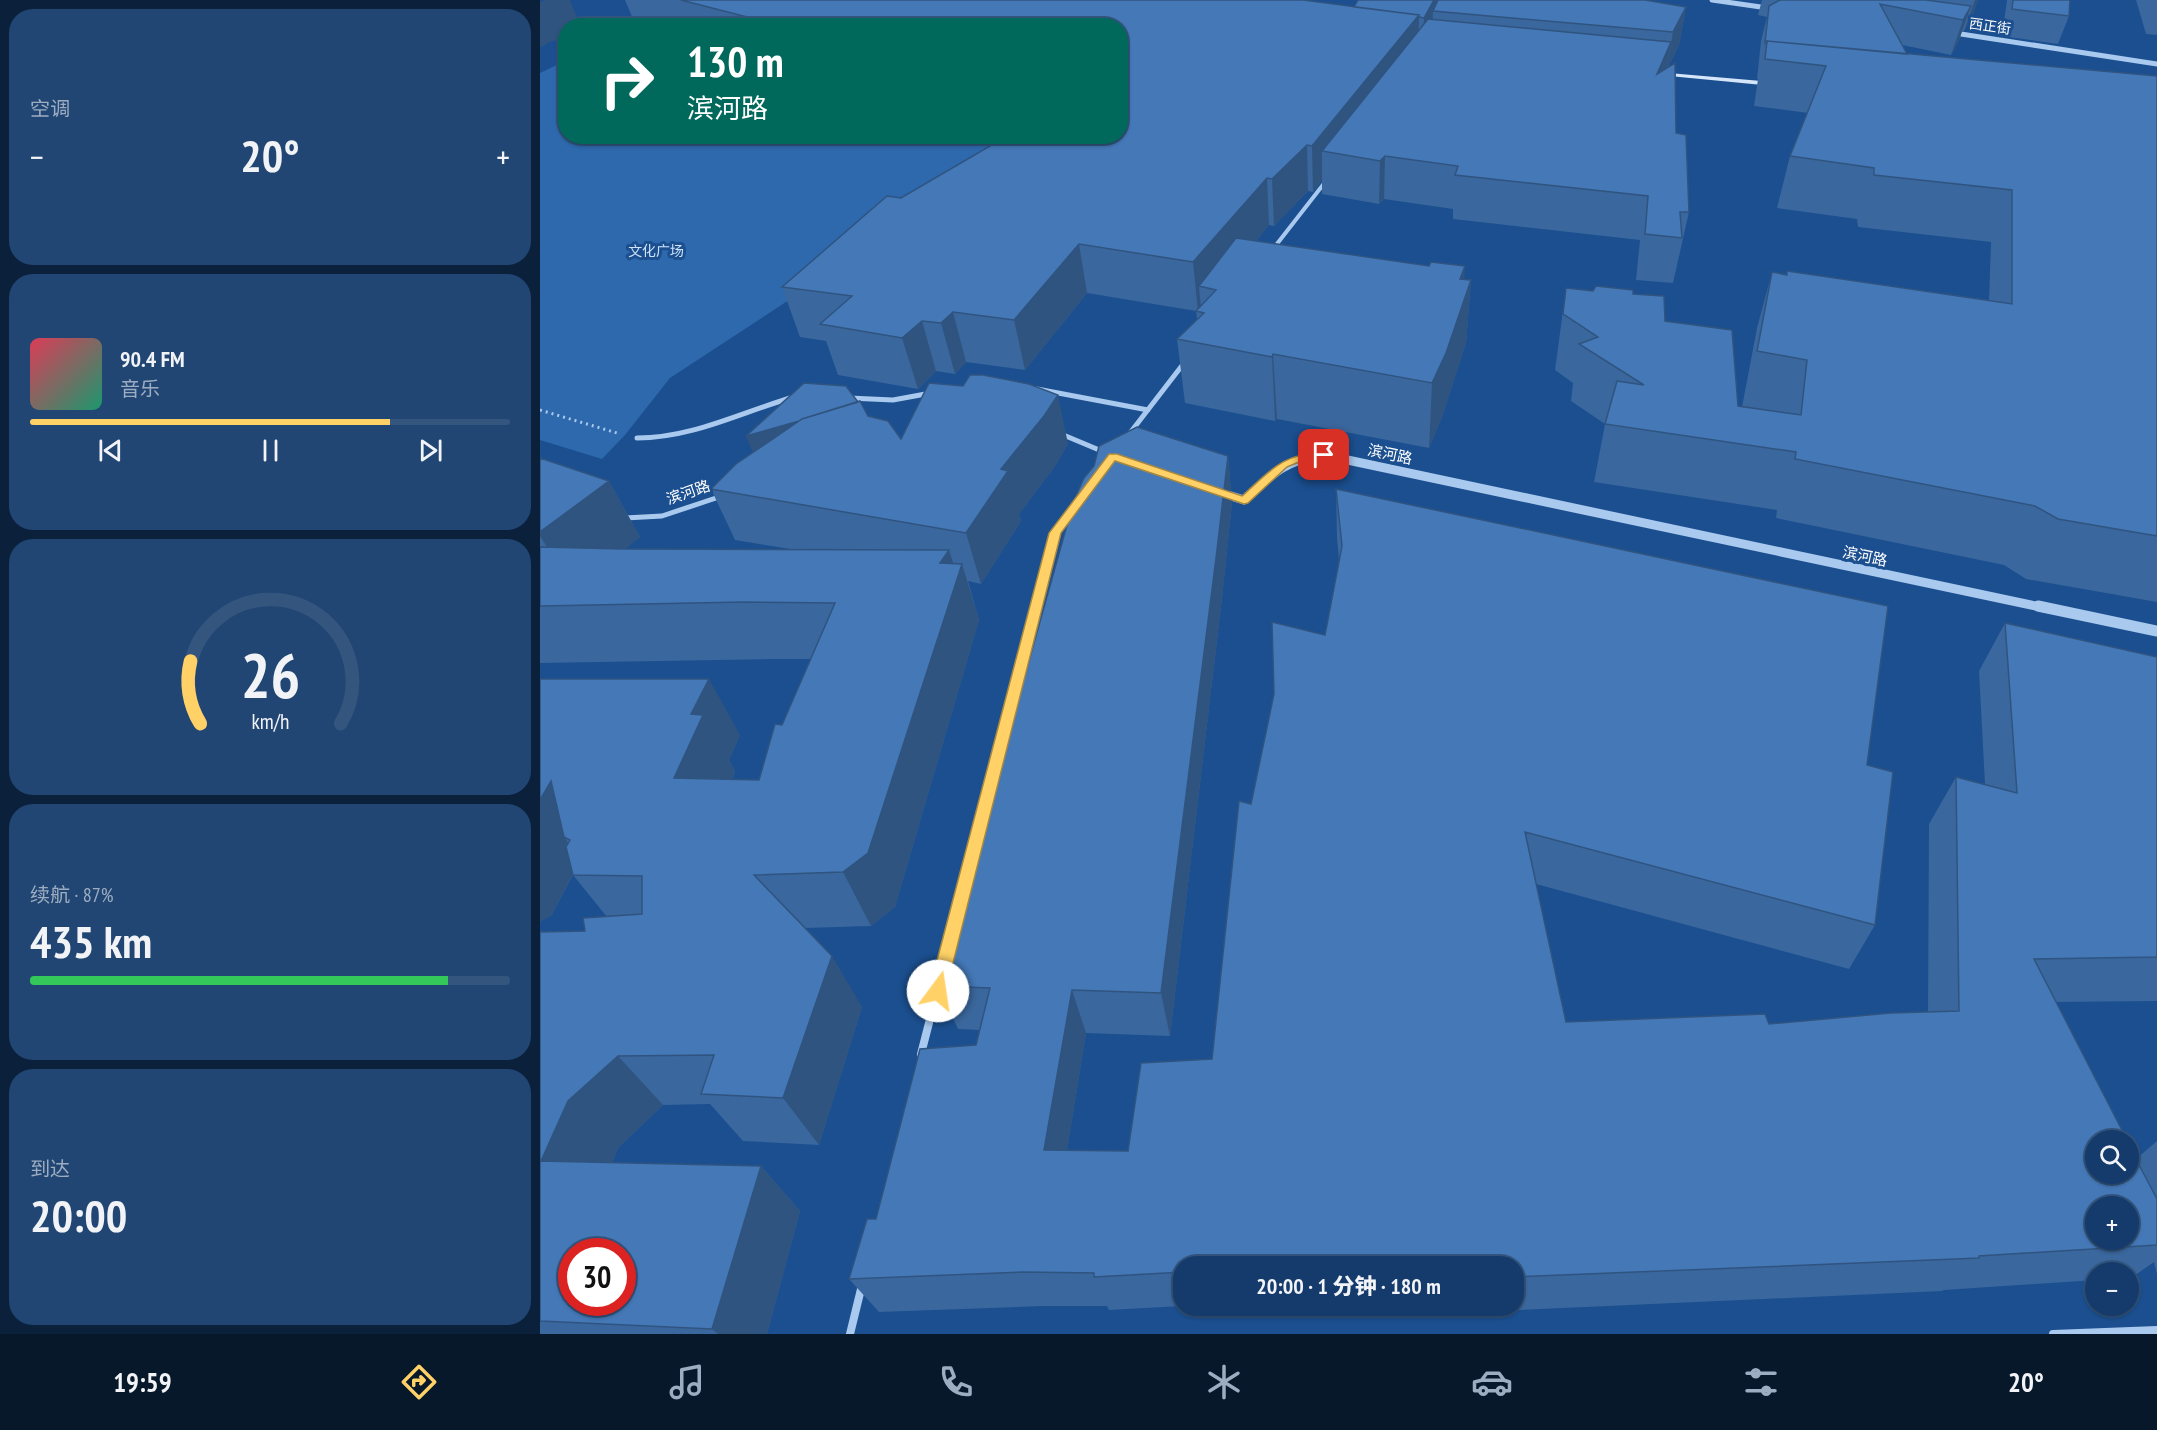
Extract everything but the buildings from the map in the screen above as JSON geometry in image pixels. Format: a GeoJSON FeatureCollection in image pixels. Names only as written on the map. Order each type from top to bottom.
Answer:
{"type":"FeatureCollection","features":[{"type":"Feature","properties":{"kind":"main road"},"geometry":{"type":"LineString","coordinates":[[1645,72],[1776,84]]}},
{"type":"Feature","properties":{"kind":"street"},"geometry":{"type":"LineString","coordinates":[[1712,0],[1782,10]]}},
{"type":"Feature","properties":{"kind":"street","name":"西正街"},"geometry":{"type":"LineString","coordinates":[[1944,32],[2157,64]]}},
{"type":"Feature","properties":{"kind":"street"},"geometry":{"type":"LineString","coordinates":[[1265,260],[1330,175]]}},
{"type":"Feature","properties":{"kind":"street"},"geometry":{"type":"LineString","coordinates":[[1127,437],[1192,354]]}},
{"type":"Feature","properties":{"kind":"street"},"geometry":{"type":"LineString","coordinates":[[1028,387],[1148,410]]}},
{"type":"Feature","properties":{"kind":"street"},"geometry":{"type":"LineString","coordinates":[[840,398],[893,400],[935,392]]}},
{"type":"Feature","properties":{"kind":"street"},"geometry":{"type":"LineString","coordinates":[[637,438],[657,439],[680,434],[778,400],[803,394]]}},
{"type":"Feature","properties":{"kind":"street"},"geometry":{"type":"LineString","coordinates":[[1053,431],[1113,456]]}},
{"type":"Feature","properties":{"kind":"street","name":"滨河路"},"geometry":{"type":"LineString","coordinates":[[1211,489],[1244,500],[1283,465],[1302,456],[1324,455],[1684,534],[2157,631]]}},
{"type":"Feature","properties":{"kind":"street","name":"滨河路"},"geometry":{"type":"LineString","coordinates":[[621,518],[639,520],[664,516],[730,494]]}},
{"type":"Feature","properties":{"kind":"street"},"geometry":{"type":"LineString","coordinates":[[948,951],[1055,533],[1080,499]]}},
{"type":"Feature","properties":{"kind":"street"},"geometry":{"type":"LineString","coordinates":[[918,1067],[942,974]]}},
{"type":"Feature","properties":{"kind":"street"},"geometry":{"type":"LineString","coordinates":[[850,1334],[865,1276]]}},
{"type":"Feature","properties":{"kind":"street"},"geometry":{"type":"LineString","coordinates":[[2053,1334],[2157,1330]]}},
{"type":"Feature","properties":{"kind":"path"},"geometry":{"type":"LineString","coordinates":[[540,410],[597,429],[637,438]]}},
{"type":"Feature","properties":{"kind":"green space","name":"文化广场"},"geometry":{"type":"Polygon","coordinates":[[[558,64],[558,144],[1004,144],[850,260],[670,378],[625,435],[602,459],[540,440],[540,73],[558,64]]]}},
{"type":"Feature","properties":{"kind":"route"},"geometry":{"type":"LineString","coordinates":[[938,991],[1055,533],[1113,456],[1244,500],[1283,465],[1302,456],[1324,455]]}}]}
